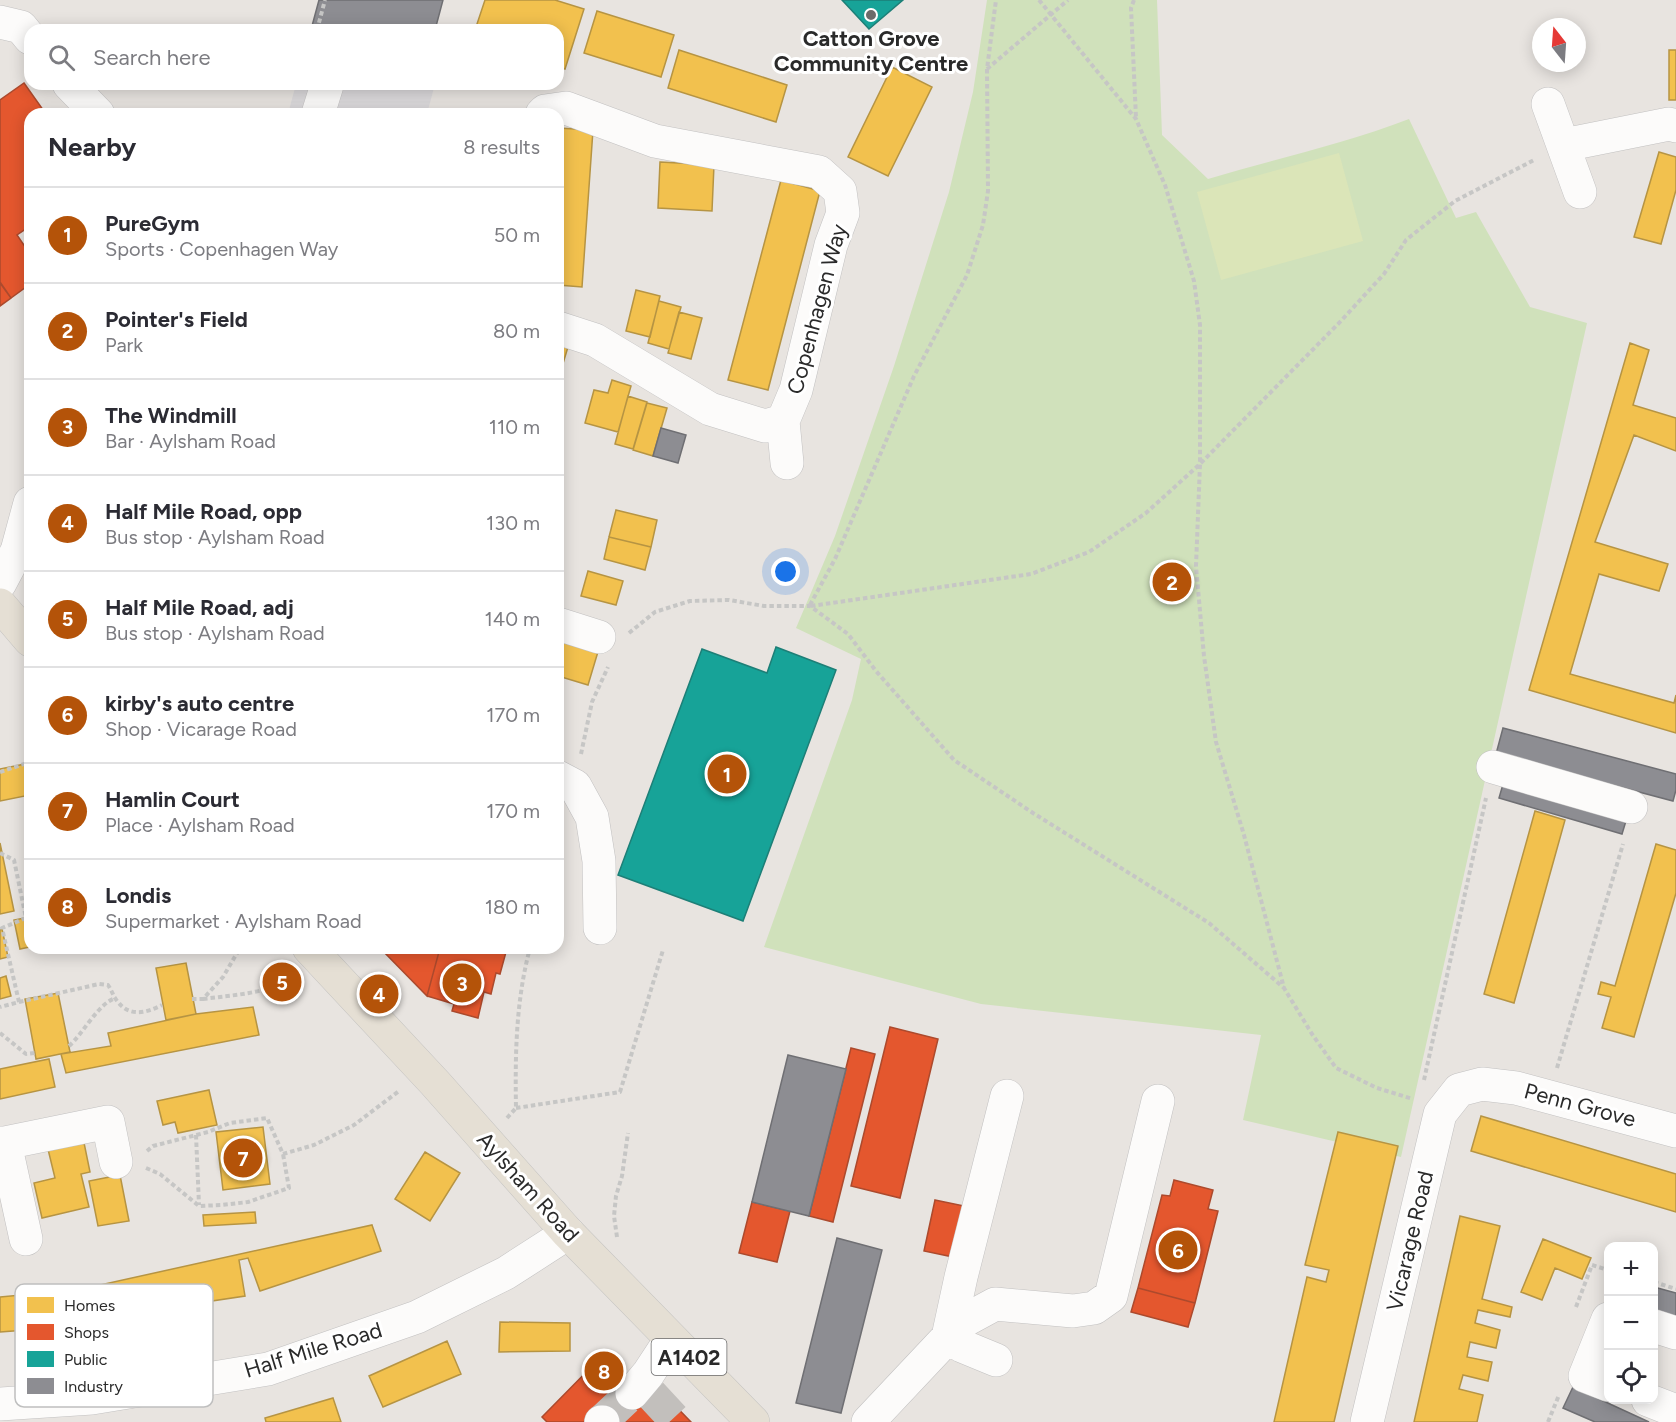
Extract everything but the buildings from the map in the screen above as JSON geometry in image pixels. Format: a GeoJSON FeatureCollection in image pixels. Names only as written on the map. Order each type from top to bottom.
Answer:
{"type":"FeatureCollection","features":[{"type":"Feature","properties":{"kind":"main road"},"geometry":{"type":"LineString","coordinates":[[0,605],[24,633]]}},
{"type":"Feature","properties":{"kind":"main road","name":"Aylsham Road"},"geometry":{"type":"LineString","coordinates":[[317,956],[435,1083],[568,1233],[753,1422]]}},
{"type":"Feature","properties":{"kind":"street"},"geometry":{"type":"LineString","coordinates":[[0,22],[21,27],[24,31]]}},
{"type":"Feature","properties":{"kind":"street"},"geometry":{"type":"LineString","coordinates":[[75,90],[92,108]]}},
{"type":"Feature","properties":{"kind":"street"},"geometry":{"type":"LineString","coordinates":[[320,108],[325,90]]}},
{"type":"Feature","properties":{"kind":"street"},"geometry":{"type":"LineString","coordinates":[[1548,104],[1580,192]]}},
{"type":"Feature","properties":{"kind":"street","name":"Copenhagen Way"},"geometry":{"type":"LineString","coordinates":[[564,108],[655,141],[819,172],[840,191],[843,213],[831,245],[796,390],[783,421],[765,426],[710,409],[595,340],[564,330]]}},
{"type":"Feature","properties":{"kind":"street"},"geometry":{"type":"LineString","coordinates":[[1563,145],[1668,124],[1676,126]]}},
{"type":"Feature","properties":{"kind":"street"},"geometry":{"type":"LineString","coordinates":[[783,421],[787,463]]}},
{"type":"Feature","properties":{"kind":"street"},"geometry":{"type":"LineString","coordinates":[[0,583],[17,551],[24,526]]}},
{"type":"Feature","properties":{"kind":"street"},"geometry":{"type":"LineString","coordinates":[[564,627],[610,646]]}},
{"type":"Feature","properties":{"kind":"street"},"geometry":{"type":"LineString","coordinates":[[1493,767],[1631,807]]}},
{"type":"Feature","properties":{"kind":"street"},"geometry":{"type":"LineString","coordinates":[[566,782],[592,817],[599,861],[600,928]]}},
{"type":"Feature","properties":{"kind":"street","name":"Vicarage Road"},"geometry":{"type":"LineString","coordinates":[[1367,1422],[1429,1108],[1460,1090],[1482,1084]]}},
{"type":"Feature","properties":{"kind":"street","name":"Penn Grove"},"geometry":{"type":"LineString","coordinates":[[1482,1084],[1516,1088],[1676,1131]]}},
{"type":"Feature","properties":{"kind":"street"},"geometry":{"type":"LineString","coordinates":[[948,1337],[1007,1096]]}},
{"type":"Feature","properties":{"kind":"street"},"geometry":{"type":"LineString","coordinates":[[868,1422],[960,1323],[995,1304],[1073,1311],[1094,1308],[1111,1296],[1158,1101]]}},
{"type":"Feature","properties":{"kind":"street"},"geometry":{"type":"LineString","coordinates":[[26,1239],[2,1143],[108,1122],[125,1162]]}},
{"type":"Feature","properties":{"kind":"street","name":"Half Mile Road"},"geometry":{"type":"LineString","coordinates":[[213,1378],[268,1369],[417,1317],[506,1273],[568,1233]]}},
{"type":"Feature","properties":{"kind":"street"},"geometry":{"type":"LineString","coordinates":[[1658,1328],[1676,1333]]}},
{"type":"Feature","properties":{"kind":"street"},"geometry":{"type":"LineString","coordinates":[[1604,1329],[1585,1376],[1604,1383]]}},
{"type":"Feature","properties":{"kind":"street"},"geometry":{"type":"LineString","coordinates":[[948,1337],[962,1346],[996,1360]]}},
{"type":"Feature","properties":{"kind":"street"},"geometry":{"type":"LineString","coordinates":[[642,1390],[671,1339]]}},
{"type":"Feature","properties":{"kind":"street","name":"Half Mile Road"},"geometry":{"type":"LineString","coordinates":[[0,1404],[15,1403]]}},
{"type":"Feature","properties":{"kind":"path"},"geometry":{"type":"LineString","coordinates":[[318,24],[325,0]]}},
{"type":"Feature","properties":{"kind":"path"},"geometry":{"type":"LineString","coordinates":[[810,606],[836,559],[914,376],[967,275],[983,225],[988,191],[987,69],[996,0]]}},
{"type":"Feature","properties":{"kind":"path"},"geometry":{"type":"LineString","coordinates":[[1039,0],[1136,119],[1165,185],[1194,281],[1200,325],[1200,464],[1196,566],[1204,656],[1216,742],[1244,835],[1284,988],[1311,1034],[1336,1068],[1377,1088],[1429,1108],[1493,767]]}},
{"type":"Feature","properties":{"kind":"path"},"geometry":{"type":"LineString","coordinates":[[987,69],[1068,0]]}},
{"type":"Feature","properties":{"kind":"path"},"geometry":{"type":"LineString","coordinates":[[1134,0],[1131,8],[1136,119]]}},
{"type":"Feature","properties":{"kind":"path"},"geometry":{"type":"LineString","coordinates":[[564,797],[566,782],[610,646],[655,612],[690,602],[729,600],[764,606],[810,606],[1031,574],[1089,552],[1146,513],[1200,464],[1347,315],[1384,274],[1407,240],[1455,201],[1563,145]]}},
{"type":"Feature","properties":{"kind":"path"},"geometry":{"type":"LineString","coordinates":[[810,606],[848,634],[876,671],[954,760],[1033,813],[1209,922],[1284,988]]}},
{"type":"Feature","properties":{"kind":"path"},"geometry":{"type":"LineString","coordinates":[[0,772],[24,764]]}},
{"type":"Feature","properties":{"kind":"path"},"geometry":{"type":"LineString","coordinates":[[1549,1096],[1623,844]]}},
{"type":"Feature","properties":{"kind":"path"},"geometry":{"type":"LineString","coordinates":[[0,853],[14,860],[24,908]]}},
{"type":"Feature","properties":{"kind":"path"},"geometry":{"type":"LineString","coordinates":[[19,1002],[1,929],[24,919]]}},
{"type":"Feature","properties":{"kind":"path"},"geometry":{"type":"LineString","coordinates":[[501,1125],[516,1108],[620,1092],[663,950]]}},
{"type":"Feature","properties":{"kind":"path"},"geometry":{"type":"LineString","coordinates":[[203,999],[223,977],[236,954]]}},
{"type":"Feature","properties":{"kind":"path"},"geometry":{"type":"LineString","coordinates":[[516,1108],[515,1052],[524,973],[529,954]]}},
{"type":"Feature","properties":{"kind":"path"},"geometry":{"type":"LineString","coordinates":[[192,999],[251,993],[281,986],[317,956]]}},
{"type":"Feature","properties":{"kind":"path"},"geometry":{"type":"LineString","coordinates":[[0,1007],[99,984],[108,985],[118,1004],[131,1012],[145,1013],[162,1005]]}},
{"type":"Feature","properties":{"kind":"path"},"geometry":{"type":"LineString","coordinates":[[69,1046],[79,1037],[108,1000],[116,998]]}},
{"type":"Feature","properties":{"kind":"path"},"geometry":{"type":"LineString","coordinates":[[0,1033],[26,1053],[35,1053]]}},
{"type":"Feature","properties":{"kind":"path"},"geometry":{"type":"LineString","coordinates":[[283,1154],[314,1145],[354,1125],[402,1089]]}},
{"type":"Feature","properties":{"kind":"path"},"geometry":{"type":"LineString","coordinates":[[267,1118],[283,1154],[290,1188],[248,1202],[199,1206],[160,1174],[125,1162],[153,1146],[230,1123],[267,1118]]}},
{"type":"Feature","properties":{"kind":"path"},"geometry":{"type":"LineString","coordinates":[[613,1280],[617,1230],[614,1216],[616,1196],[622,1176],[628,1133]]}},
{"type":"Feature","properties":{"kind":"path"},"geometry":{"type":"LineString","coordinates":[[196,1135],[199,1206]]}},
{"type":"Feature","properties":{"kind":"path"},"geometry":{"type":"LineString","coordinates":[[1658,1284],[1676,1289]]}},
{"type":"Feature","properties":{"kind":"shaded area"},"geometry":{"type":"Polygon","coordinates":[[[294,90],[433,90],[429,108],[290,108],[294,90]]]}},
{"type":"Feature","properties":{"kind":"green space"},"geometry":{"type":"Polygon","coordinates":[[[987,0],[1157,0],[1162,135],[1208,179],[1335,144],[1409,119],[1456,218],[1476,212],[1530,307],[1587,323],[1401,1157],[1243,1120],[1261,1035],[981,1004],[764,947],[852,700],[861,659],[796,628],[835,536],[894,366],[949,192],[973,92],[987,0]]]}},
{"type":"Feature","properties":{"kind":"green space"},"geometry":{"type":"Polygon","coordinates":[[[1339,153],[1363,241],[1221,280],[1197,192],[1339,153]]]}},
{"type":"Feature","properties":{"kind":"tunnel"},"geometry":{"type":"LineString","coordinates":[[602,1421],[632,1393]]}},
{"type":"Feature","properties":{"kind":"tunnel"},"geometry":{"type":"LineString","coordinates":[[651,1394],[677,1422]]}},
{"type":"Feature","properties":{"kind":"place","name":"Catton Grove Community Centre"},"geometry":{"type":"Point","coordinates":[871,15]}},
{"type":"Feature","properties":{"kind":"place","name":"Pointer's Field"},"geometry":{"type":"Point","coordinates":[1172,582]}},
{"type":"Feature","properties":{"kind":"place","name":"PureGym"},"geometry":{"type":"Point","coordinates":[727,774]}},
{"type":"Feature","properties":{"kind":"place","name":"Half Mile Road, adj"},"geometry":{"type":"Point","coordinates":[282,982]}},
{"type":"Feature","properties":{"kind":"place","name":"The Windmill"},"geometry":{"type":"Point","coordinates":[462,983]}},
{"type":"Feature","properties":{"kind":"place","name":"Half Mile Road, opp"},"geometry":{"type":"Point","coordinates":[379,994]}},
{"type":"Feature","properties":{"kind":"place","name":"Hamlin Court"},"geometry":{"type":"Point","coordinates":[243,1158]}},
{"type":"Feature","properties":{"kind":"place","name":"kirby's auto centre"},"geometry":{"type":"Point","coordinates":[1178,1250]}},
{"type":"Feature","properties":{"kind":"place","name":"Londis"},"geometry":{"type":"Point","coordinates":[604,1371]}}]}
